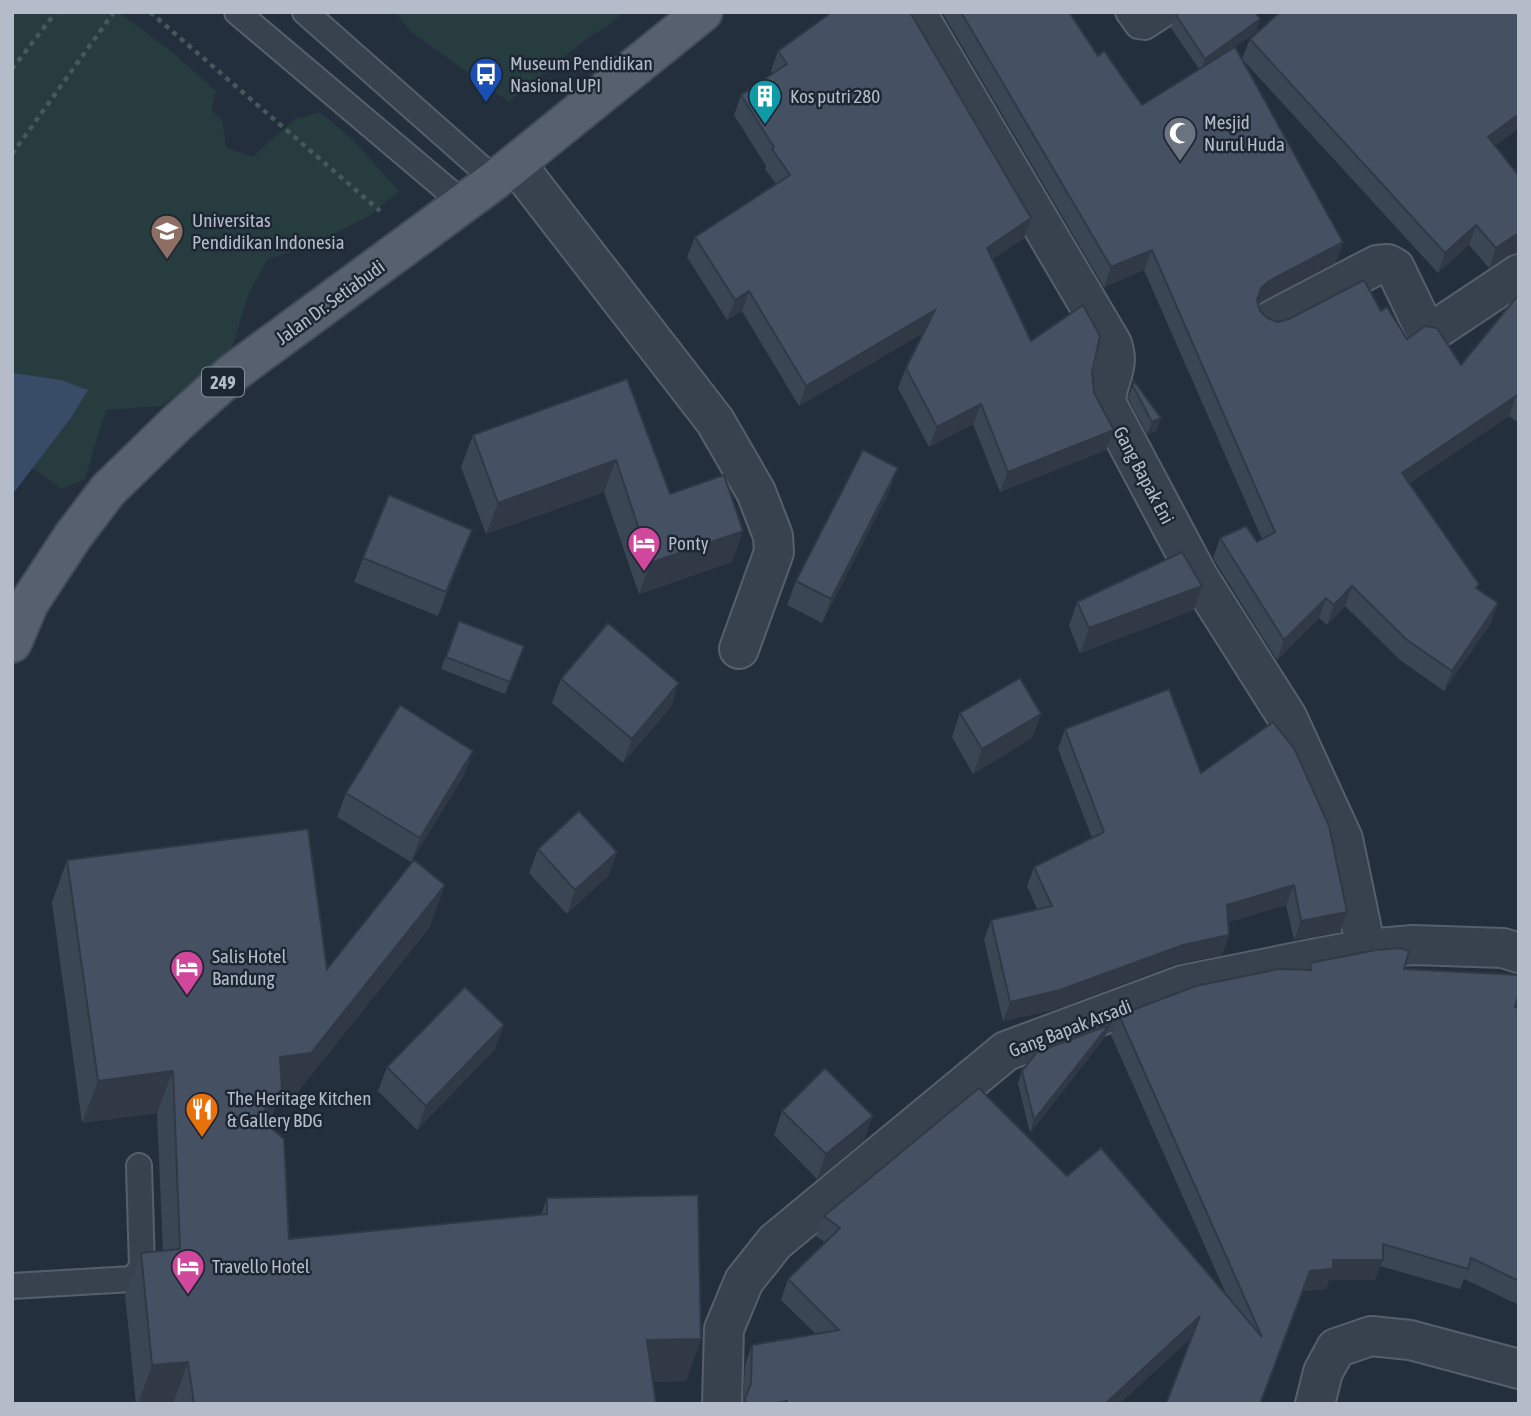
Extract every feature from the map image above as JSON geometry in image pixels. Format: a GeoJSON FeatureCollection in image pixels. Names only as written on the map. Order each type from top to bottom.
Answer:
{"type":"FeatureCollection","features":[{"type":"Feature","properties":{"kind":"main road","name":"Jalan Dr. Setiabudi"},"geometry":{"type":"LineString","coordinates":[[12,643],[29,603],[73,536],[108,490],[179,421],[234,372],[506,172],[703,12]]}},
{"type":"Feature","properties":{"kind":"street","name":"Gang Bapak Eni"},"geometry":{"type":"LineString","coordinates":[[916,12],[1112,344],[1117,357],[1106,403],[1199,578],[1287,717],[1343,839],[1366,950]]}},
{"type":"Feature","properties":{"kind":"street"},"geometry":{"type":"LineString","coordinates":[[506,172],[715,421],[756,492],[773,536],[774,552],[739,649]]}},
{"type":"Feature","properties":{"kind":"street"},"geometry":{"type":"LineString","coordinates":[[1272,320],[1377,265],[1388,264],[1395,268],[1422,324],[1438,328],[1519,274]]}},
{"type":"Feature","properties":{"kind":"street","name":"Gang Bapak Arsadi"},"geometry":{"type":"LineString","coordinates":[[722,1404],[724,1329],[744,1281],[775,1242],[1006,1051],[1183,985],[1366,950],[1413,946],[1503,948],[1519,953]]}},
{"type":"Feature","properties":{"kind":"street"},"geometry":{"type":"LineString","coordinates":[[1315,1404],[1323,1372],[1336,1348],[1371,1336],[1410,1340],[1519,1369]]}},
{"type":"Feature","properties":{"kind":"lane"},"geometry":{"type":"LineString","coordinates":[[237,12],[464,204]]}},
{"type":"Feature","properties":{"kind":"lane"},"geometry":{"type":"LineString","coordinates":[[305,12],[506,172]]}},
{"type":"Feature","properties":{"kind":"lane"},"geometry":{"type":"LineString","coordinates":[[1128,12],[1138,26],[1145,27],[1168,12]]}},
{"type":"Feature","properties":{"kind":"lane"},"geometry":{"type":"LineString","coordinates":[[12,1286],[132,1279],[142,1268],[139,1166]]}},
{"type":"Feature","properties":{"kind":"path"},"geometry":{"type":"LineString","coordinates":[[12,69],[55,12]]}},
{"type":"Feature","properties":{"kind":"path"},"geometry":{"type":"LineString","coordinates":[[12,154],[114,12]]}},
{"type":"Feature","properties":{"kind":"path"},"geometry":{"type":"LineString","coordinates":[[150,12],[414,240]]}},
{"type":"Feature","properties":{"kind":"green space","name":"Universitas Pendidikan Indonesia"},"geometry":{"type":"Polygon","coordinates":[[[12,12],[118,12],[172,52],[216,91],[211,110],[222,120],[226,147],[252,157],[295,119],[320,112],[353,140],[399,191],[369,216],[310,246],[268,259],[248,295],[233,345],[210,370],[161,406],[106,410],[85,479],[61,489],[33,468],[18,445],[12,398],[12,12]]]}},
{"type":"Feature","properties":{"kind":"green space"},"geometry":{"type":"Polygon","coordinates":[[[395,12],[623,12],[509,102],[411,32],[395,12]]]}},
{"type":"Feature","properties":{"kind":"water"},"geometry":{"type":"Polygon","coordinates":[[[12,373],[61,380],[88,390],[70,419],[12,495],[12,373]]]}},
{"type":"Feature","properties":{"kind":"building"},"geometry":{"type":"Polygon","coordinates":[[[832,12],[910,12],[1031,218],[987,248],[1031,341],[1083,305],[1100,336],[1092,373],[1094,393],[1114,430],[1008,472],[981,404],[937,427],[906,368],[935,310],[806,386],[749,291],[735,300],[695,237],[790,175],[741,95],[787,64],[778,51],[832,12]]]}},
{"type":"Feature","properties":{"kind":"building"},"geometry":{"type":"Polygon","coordinates":[[[961,12],[1069,12],[1098,56],[1104,51],[1142,105],[1235,47],[1343,242],[1269,281],[1261,288],[1257,300],[1260,311],[1267,318],[1278,322],[1289,319],[1364,280],[1381,311],[1387,307],[1407,339],[1425,326],[1437,328],[1461,365],[1519,294],[1519,398],[1516,396],[1402,473],[1479,584],[1476,588],[1498,603],[1452,671],[1407,640],[1352,586],[1334,605],[1326,598],[1284,640],[1220,538],[1246,526],[1257,542],[1275,532],[1152,250],[1111,267],[961,12]]]}},
{"type":"Feature","properties":{"kind":"building"},"geometry":{"type":"Polygon","coordinates":[[[1179,12],[1255,12],[1260,19],[1205,59],[1176,15],[1179,12]]]}},
{"type":"Feature","properties":{"kind":"building"},"geometry":{"type":"Polygon","coordinates":[[[1280,12],[1519,12],[1519,114],[1488,137],[1519,176],[1519,234],[1496,248],[1476,225],[1445,253],[1250,39],[1280,12]]]}},
{"type":"Feature","properties":{"kind":"building"},"geometry":{"type":"Polygon","coordinates":[[[627,379],[670,494],[724,475],[743,531],[650,563],[616,460],[498,503],[473,435],[627,379]]]}},
{"type":"Feature","properties":{"kind":"building"},"geometry":{"type":"Polygon","coordinates":[[[1134,381],[1161,418],[1152,422],[1133,386],[1134,381]]]}},
{"type":"Feature","properties":{"kind":"building"},"geometry":{"type":"Polygon","coordinates":[[[863,450],[898,468],[831,599],[796,581],[863,450]]]}},
{"type":"Feature","properties":{"kind":"building"},"geometry":{"type":"Polygon","coordinates":[[[389,495],[472,530],[446,592],[363,558],[389,495]]]}},
{"type":"Feature","properties":{"kind":"building"},"geometry":{"type":"Polygon","coordinates":[[[1182,552],[1202,586],[1089,628],[1077,602],[1182,552]]]}},
{"type":"Feature","properties":{"kind":"building"},"geometry":{"type":"Polygon","coordinates":[[[459,621],[524,646],[510,682],[446,657],[459,621]]]}},
{"type":"Feature","properties":{"kind":"building"},"geometry":{"type":"Polygon","coordinates":[[[608,623],[679,683],[632,739],[561,679],[608,623]]]}},
{"type":"Feature","properties":{"kind":"building"},"geometry":{"type":"Polygon","coordinates":[[[1020,678],[1041,714],[982,749],[960,713],[1020,678]]]}},
{"type":"Feature","properties":{"kind":"building"},"geometry":{"type":"Polygon","coordinates":[[[1169,689],[1201,773],[1273,722],[1294,748],[1329,826],[1347,912],[1301,921],[1294,885],[1227,905],[1229,935],[1183,945],[1060,990],[1010,1002],[991,920],[1052,906],[1034,867],[1104,832],[1065,729],[1169,689]]]}},
{"type":"Feature","properties":{"kind":"building"},"geometry":{"type":"Polygon","coordinates":[[[400,705],[473,751],[420,838],[346,793],[400,705]]]}},
{"type":"Feature","properties":{"kind":"building"},"geometry":{"type":"Polygon","coordinates":[[[579,811],[617,852],[575,890],[538,849],[579,811]]]}},
{"type":"Feature","properties":{"kind":"building"},"geometry":{"type":"Polygon","coordinates":[[[308,829],[327,969],[414,860],[445,885],[311,1053],[280,1057],[282,1089],[259,1117],[284,1139],[289,1239],[547,1214],[547,1198],[698,1195],[701,1339],[647,1340],[656,1404],[194,1404],[188,1362],[152,1365],[141,1253],[180,1249],[173,1071],[98,1081],[67,860],[308,829]]]}},
{"type":"Feature","properties":{"kind":"building"},"geometry":{"type":"Polygon","coordinates":[[[1400,948],[1409,951],[1404,969],[1519,975],[1519,993],[1515,1007],[1519,1008],[1519,1281],[1471,1258],[1468,1269],[1383,1244],[1383,1260],[1333,1260],[1333,1269],[1310,1271],[1260,1404],[1166,1404],[1200,1316],[1105,1404],[787,1404],[787,1401],[746,1404],[745,1398],[751,1384],[752,1345],[839,1330],[788,1279],[840,1228],[824,1216],[979,1088],[1067,1176],[1101,1148],[1262,1337],[1119,1015],[1196,986],[1279,969],[1311,970],[1310,963],[1400,948]]]}},
{"type":"Feature","properties":{"kind":"building"},"geometry":{"type":"Polygon","coordinates":[[[465,987],[504,1025],[426,1106],[387,1067],[465,987]]]}},
{"type":"Feature","properties":{"kind":"building"},"geometry":{"type":"Polygon","coordinates":[[[1109,1025],[1034,1120],[1022,1071],[1037,1052],[1109,1025]]]}},
{"type":"Feature","properties":{"kind":"building"},"geometry":{"type":"Polygon","coordinates":[[[825,1068],[873,1116],[826,1154],[782,1111],[825,1068]]]}},
{"type":"Feature","properties":{"kind":"place","name":"Museum Pendidikan Nasional UPI"},"geometry":{"type":"Point","coordinates":[486,104]}},
{"type":"Feature","properties":{"kind":"place","name":"Kos putri 280"},"geometry":{"type":"Point","coordinates":[765,126]}},
{"type":"Feature","properties":{"kind":"place","name":"Mesjid Nurul Huda"},"geometry":{"type":"Point","coordinates":[1180,163]}},
{"type":"Feature","properties":{"kind":"place","name":"Universitas Pendidikan Indonesia"},"geometry":{"type":"Point","coordinates":[167,261]}},
{"type":"Feature","properties":{"kind":"place","name":"Ponty"},"geometry":{"type":"Point","coordinates":[644,573]}},
{"type":"Feature","properties":{"kind":"place","name":"Salis Hotel Bandung"},"geometry":{"type":"Point","coordinates":[187,997]}},
{"type":"Feature","properties":{"kind":"place","name":"The Heritage Kitchen & Gallery BDG"},"geometry":{"type":"Point","coordinates":[202,1139]}},
{"type":"Feature","properties":{"kind":"place","name":"Travello Hotel"},"geometry":{"type":"Point","coordinates":[188,1296]}}]}
